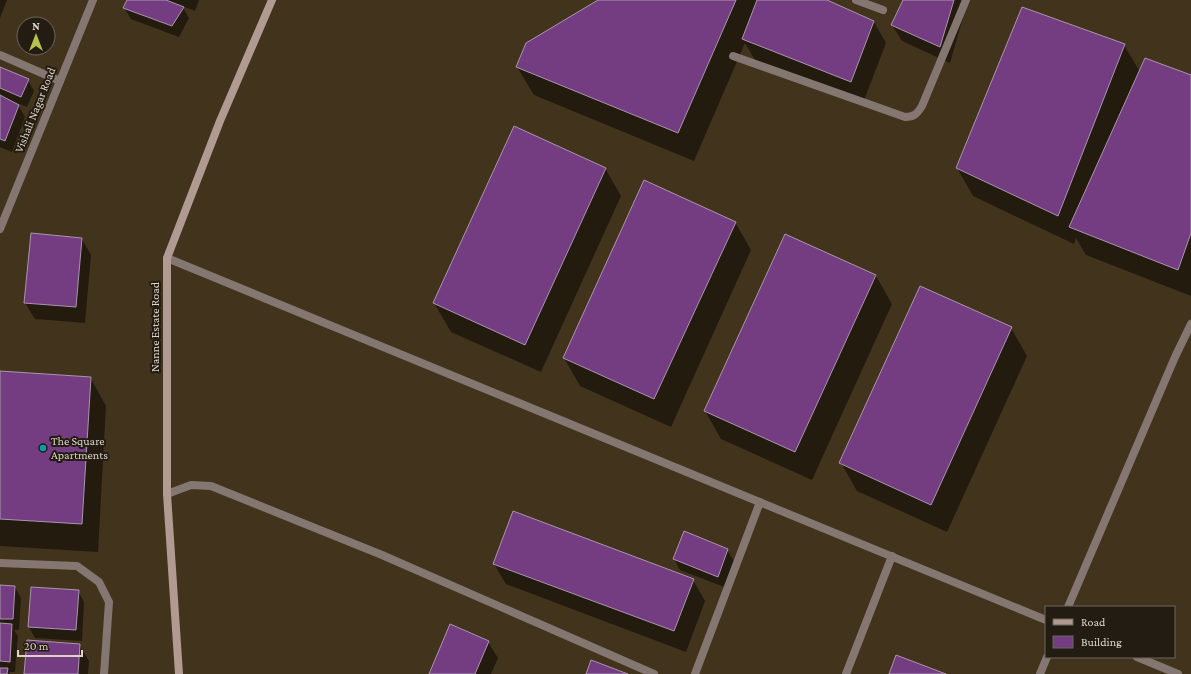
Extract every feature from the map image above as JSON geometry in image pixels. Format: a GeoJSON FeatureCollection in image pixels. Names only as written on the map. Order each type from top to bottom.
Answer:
{"type":"FeatureCollection","features":[{"type":"Feature","properties":{"kind":"street","name":"Vishali Nagar Road"},"geometry":{"type":"LineString","coordinates":[[0,229],[93,0]]}},
{"type":"Feature","properties":{"kind":"street","name":"Nanne Estate Road"},"geometry":{"type":"LineString","coordinates":[[179,674],[167,494],[167,258],[220,121],[272,0]]}},
{"type":"Feature","properties":{"kind":"street"},"geometry":{"type":"LineString","coordinates":[[856,0],[883,10]]}},
{"type":"Feature","properties":{"kind":"street"},"geometry":{"type":"LineString","coordinates":[[733,56],[905,117],[912,117],[917,114],[922,106],[966,0]]}},
{"type":"Feature","properties":{"kind":"street"},"geometry":{"type":"LineString","coordinates":[[0,55],[60,81]]}},
{"type":"Feature","properties":{"kind":"street"},"geometry":{"type":"LineString","coordinates":[[167,258],[1045,620]]}},
{"type":"Feature","properties":{"kind":"street"},"geometry":{"type":"LineString","coordinates":[[1068,606],[1172,364],[1191,324]]}},
{"type":"Feature","properties":{"kind":"street"},"geometry":{"type":"LineString","coordinates":[[167,494],[191,484],[211,486],[382,555],[654,674]]}},
{"type":"Feature","properties":{"kind":"street"},"geometry":{"type":"LineString","coordinates":[[695,674],[760,502]]}},
{"type":"Feature","properties":{"kind":"street"},"geometry":{"type":"LineString","coordinates":[[846,674],[892,556]]}},
{"type":"Feature","properties":{"kind":"street"},"geometry":{"type":"LineString","coordinates":[[0,563],[77,566],[99,582],[109,602],[104,674]]}},
{"type":"Feature","properties":{"kind":"street"},"geometry":{"type":"LineString","coordinates":[[1040,674],[1047,658]]}},
{"type":"Feature","properties":{"kind":"street"},"geometry":{"type":"LineString","coordinates":[[1139,658],[1178,674]]}},
{"type":"Feature","properties":{"kind":"building"},"geometry":{"type":"Polygon","coordinates":[[[127,0],[166,0],[184,7],[172,26],[123,8],[127,0]]]}},
{"type":"Feature","properties":{"kind":"building"},"geometry":{"type":"Polygon","coordinates":[[[598,0],[736,0],[678,133],[516,67],[526,43],[598,0]]]}},
{"type":"Feature","properties":{"kind":"building"},"geometry":{"type":"Polygon","coordinates":[[[757,0],[827,0],[874,21],[851,82],[742,39],[757,0]]]}},
{"type":"Feature","properties":{"kind":"building"},"geometry":{"type":"Polygon","coordinates":[[[903,0],[954,0],[940,47],[891,25],[903,0]]]}},
{"type":"Feature","properties":{"kind":"building"},"geometry":{"type":"Polygon","coordinates":[[[1022,7],[1125,44],[1058,216],[956,168],[1022,7]]]}},
{"type":"Feature","properties":{"kind":"building"},"geometry":{"type":"Polygon","coordinates":[[[1145,58],[1191,75],[1191,233],[1178,270],[1069,227],[1145,58]]]}},
{"type":"Feature","properties":{"kind":"building"},"geometry":{"type":"Polygon","coordinates":[[[0,67],[29,79],[21,97],[0,88],[0,67]]]}},
{"type":"Feature","properties":{"kind":"building"},"geometry":{"type":"Polygon","coordinates":[[[0,95],[19,105],[5,141],[0,139],[0,95]]]}},
{"type":"Feature","properties":{"kind":"building"},"geometry":{"type":"Polygon","coordinates":[[[514,126],[606,168],[525,345],[433,303],[514,126]]]}},
{"type":"Feature","properties":{"kind":"building"},"geometry":{"type":"Polygon","coordinates":[[[644,180],[736,222],[654,399],[563,358],[644,180]]]}},
{"type":"Feature","properties":{"kind":"building"},"geometry":{"type":"Polygon","coordinates":[[[31,233],[82,238],[76,307],[24,303],[31,233]]]}},
{"type":"Feature","properties":{"kind":"building"},"geometry":{"type":"Polygon","coordinates":[[[785,234],[876,275],[795,452],[704,411],[785,234]]]}},
{"type":"Feature","properties":{"kind":"building"},"geometry":{"type":"Polygon","coordinates":[[[920,286],[1012,327],[931,505],[839,463],[920,286]]]}},
{"type":"Feature","properties":{"kind":"building","name":"The Square Apartments"},"geometry":{"type":"Polygon","coordinates":[[[0,371],[91,377],[82,524],[0,519],[0,371]]]}},
{"type":"Feature","properties":{"kind":"building"},"geometry":{"type":"Polygon","coordinates":[[[513,511],[694,579],[674,631],[493,564],[513,511]]]}},
{"type":"Feature","properties":{"kind":"building"},"geometry":{"type":"Polygon","coordinates":[[[684,531],[728,549],[718,577],[673,559],[684,531]]]}},
{"type":"Feature","properties":{"kind":"building"},"geometry":{"type":"Polygon","coordinates":[[[0,585],[15,586],[13,619],[0,619],[0,585]]]}},
{"type":"Feature","properties":{"kind":"building"},"geometry":{"type":"Polygon","coordinates":[[[31,587],[79,590],[76,630],[28,627],[31,587]]]}},
{"type":"Feature","properties":{"kind":"building"},"geometry":{"type":"Polygon","coordinates":[[[0,623],[12,624],[10,662],[0,661],[0,623]]]}},
{"type":"Feature","properties":{"kind":"building"},"geometry":{"type":"Polygon","coordinates":[[[450,624],[489,641],[475,674],[429,674],[450,624]]]}},
{"type":"Feature","properties":{"kind":"building"},"geometry":{"type":"Polygon","coordinates":[[[27,640],[80,644],[78,674],[24,674],[27,640]]]}},
{"type":"Feature","properties":{"kind":"building"},"geometry":{"type":"Polygon","coordinates":[[[896,655],[946,674],[889,674],[896,655]]]}},
{"type":"Feature","properties":{"kind":"building"},"geometry":{"type":"Polygon","coordinates":[[[591,660],[628,674],[586,674],[591,660]]]}},
{"type":"Feature","properties":{"kind":"building"},"geometry":{"type":"Polygon","coordinates":[[[0,668],[8,668],[7,674],[0,674],[0,668]]]}},
{"type":"Feature","properties":{"kind":"place","name":"The Square Apartments"},"geometry":{"type":"Point","coordinates":[43,448]}}]}
